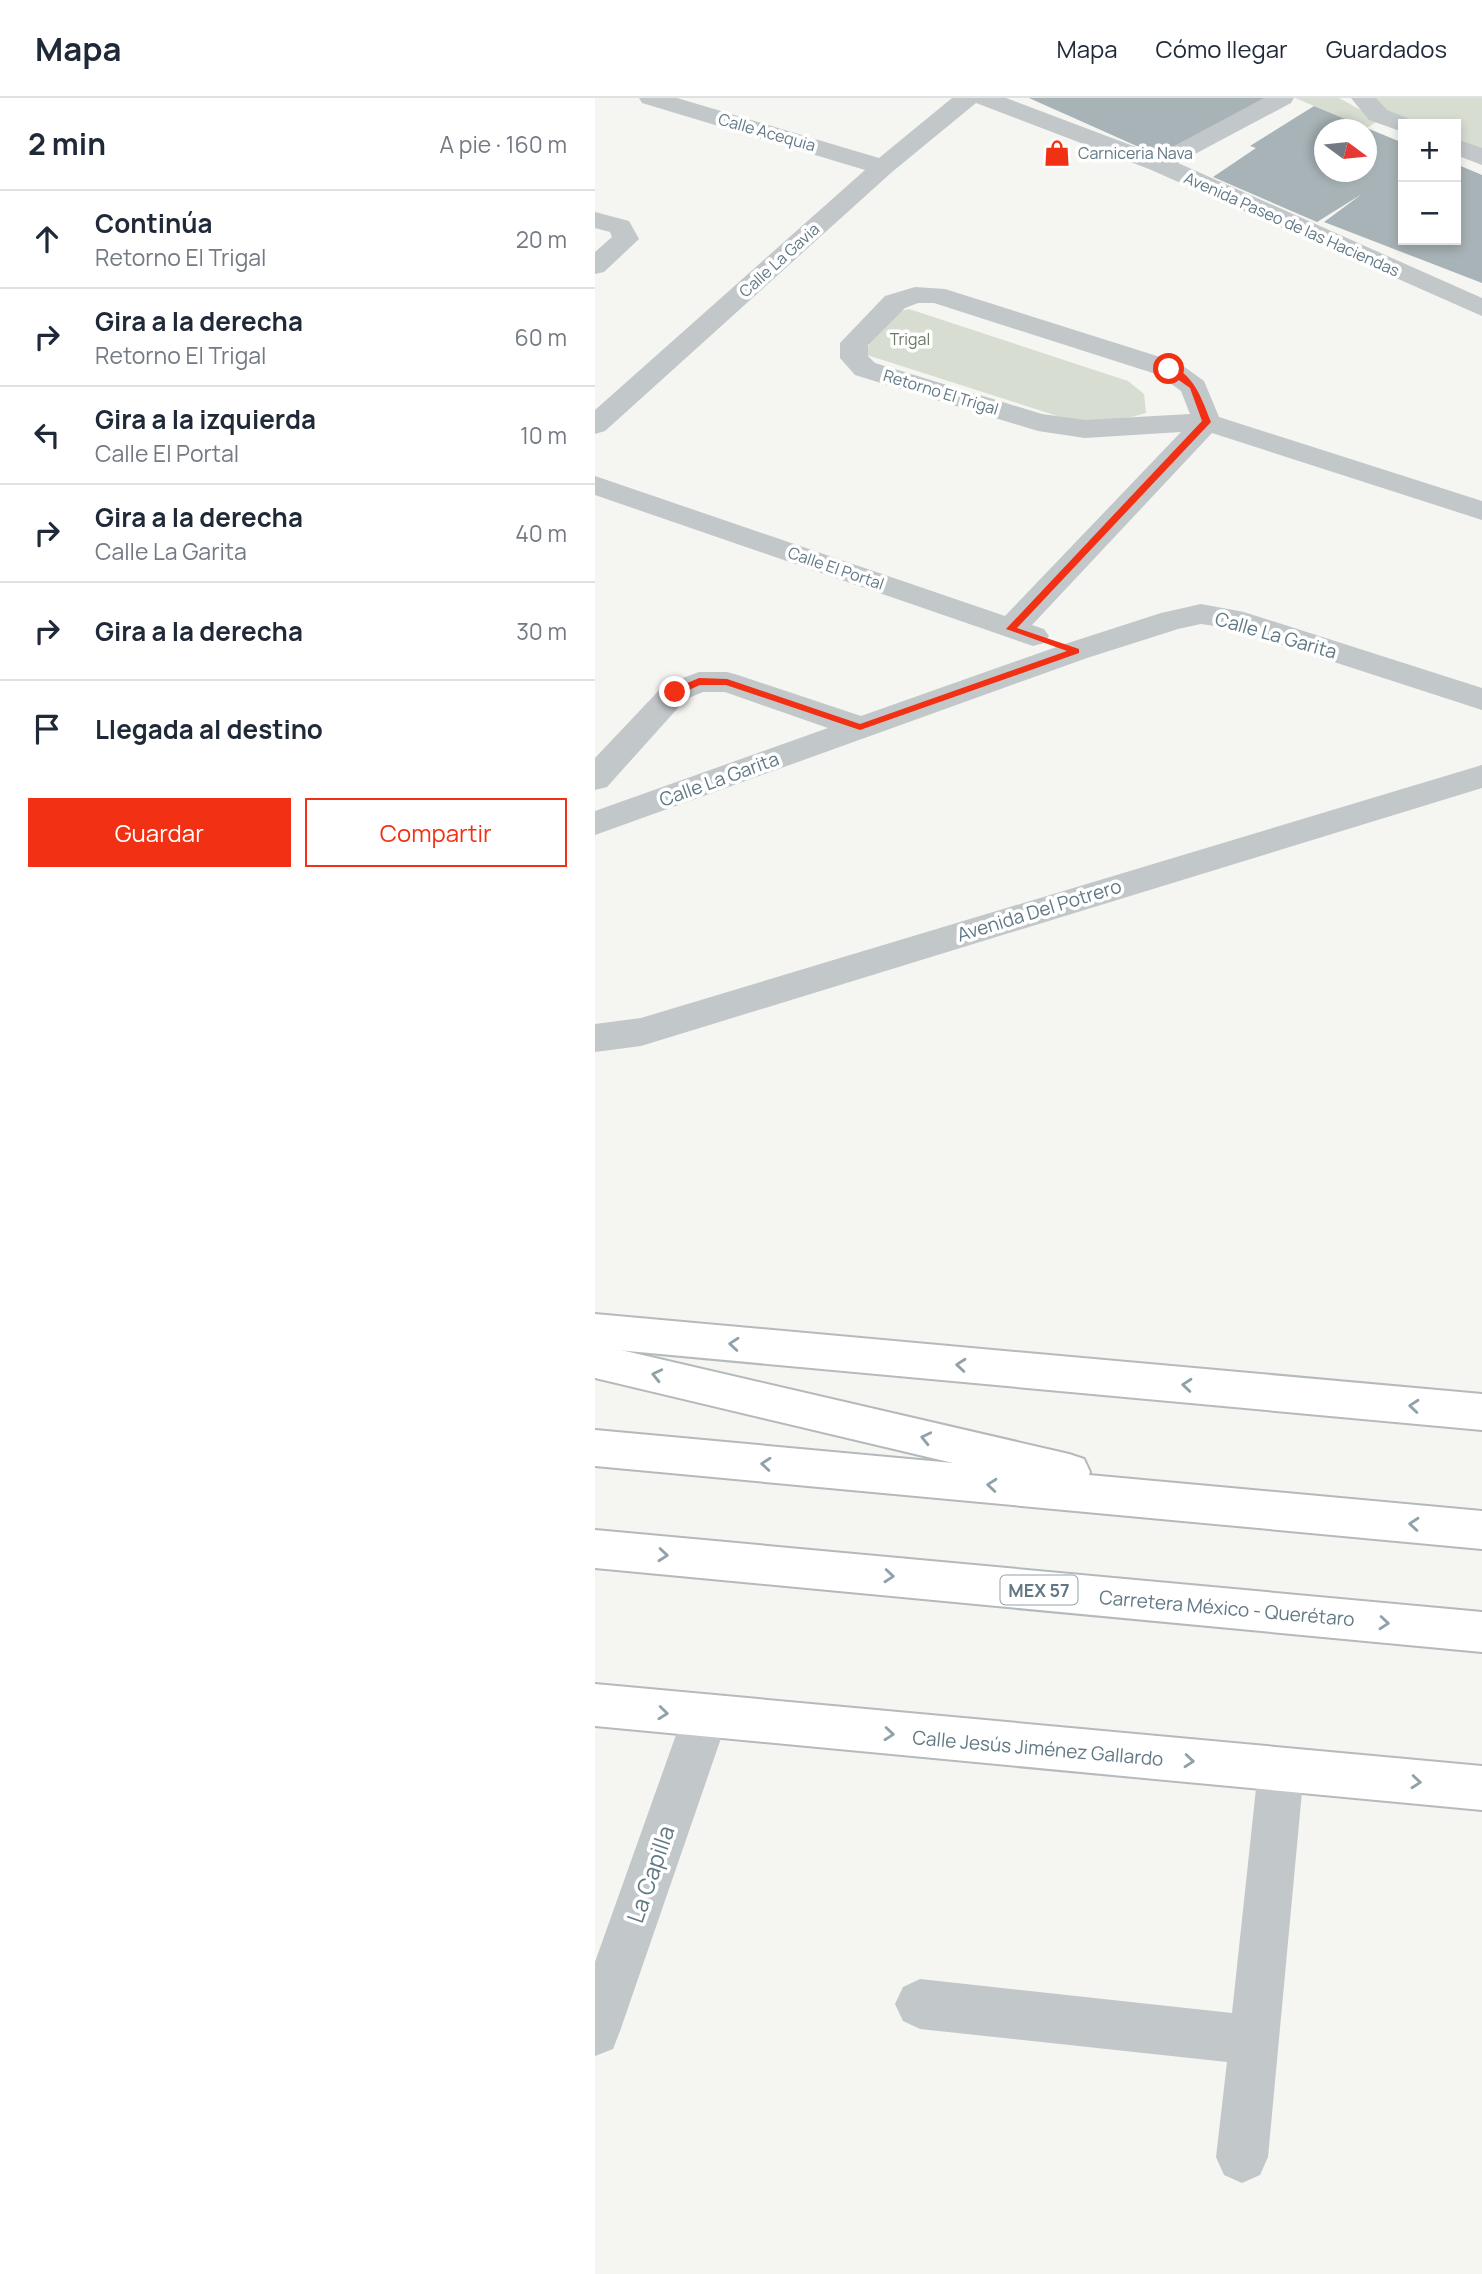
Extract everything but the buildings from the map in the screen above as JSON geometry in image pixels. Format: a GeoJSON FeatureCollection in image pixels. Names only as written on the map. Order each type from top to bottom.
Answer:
{"type":"FeatureCollection","features":[{"type":"Feature","properties":{"kind":"main road"},"geometry":{"type":"LineString","coordinates":[[595,1331],[1482,1412]]}},
{"type":"Feature","properties":{"kind":"main road"},"geometry":{"type":"LineString","coordinates":[[595,1361],[1207,1504]]}},
{"type":"Feature","properties":{"kind":"main road"},"geometry":{"type":"LineString","coordinates":[[595,1448],[1482,1530]]}},
{"type":"Feature","properties":{"kind":"main road","name":"Carretera México - Querétaro"},"geometry":{"type":"LineString","coordinates":[[595,1549],[1482,1632]]}},
{"type":"Feature","properties":{"kind":"main road","name":"Calle Jesús Jiménez Gallardo"},"geometry":{"type":"LineString","coordinates":[[595,1705],[1482,1788]]}},
{"type":"Feature","properties":{"kind":"street","name":"Calle Acequia"},"geometry":{"type":"LineString","coordinates":[[651,98],[883,167]]}},
{"type":"Feature","properties":{"kind":"street","name":"Calle La Gavia"},"geometry":{"type":"LineString","coordinates":[[595,425],[883,167],[967,98]]}},
{"type":"Feature","properties":{"kind":"street","name":"Avenida Paseo de las Haciendas"},"geometry":{"type":"LineString","coordinates":[[984,98],[1158,164],[1482,308]]}},
{"type":"Feature","properties":{"kind":"street"},"geometry":{"type":"LineString","coordinates":[[1158,164],[1282,98]]}},
{"type":"Feature","properties":{"kind":"street"},"geometry":{"type":"LineString","coordinates":[[1363,98],[1378,115],[1398,123]]}},
{"type":"Feature","properties":{"kind":"street"},"geometry":{"type":"LineString","coordinates":[[1461,148],[1482,157]]}},
{"type":"Feature","properties":{"kind":"street"},"geometry":{"type":"LineString","coordinates":[[595,220],[620,227],[625,239],[595,266]]}},
{"type":"Feature","properties":{"kind":"street","name":"Retorno El Trigal"},"geometry":{"type":"LineString","coordinates":[[1207,422],[1194,387],[1169,369],[936,295],[915,295],[895,302],[854,343],[854,358],[865,369],[1038,422],[1085,429],[1207,422],[1482,511]]}},
{"type":"Feature","properties":{"kind":"street"},"geometry":{"type":"LineString","coordinates":[[1010,629],[1207,422]]}},
{"type":"Feature","properties":{"kind":"street","name":"Calle El Portal"},"geometry":{"type":"LineString","coordinates":[[595,485],[1076,651]]}},
{"type":"Feature","properties":{"kind":"street","name":"Calle La Garita"},"geometry":{"type":"LineString","coordinates":[[595,823],[1076,651],[1172,620],[1201,614],[1233,619],[1482,699]]}},
{"type":"Feature","properties":{"kind":"street"},"geometry":{"type":"LineString","coordinates":[[595,779],[675,692],[699,681],[727,682],[860,727]]}},
{"type":"Feature","properties":{"kind":"street","name":"Avenida Del Potrero"},"geometry":{"type":"LineString","coordinates":[[595,1038],[641,1032],[1482,776]]}},
{"type":"Feature","properties":{"kind":"street","name":"La Capilla"},"geometry":{"type":"LineString","coordinates":[[595,2031],[705,1717]]}},
{"type":"Feature","properties":{"kind":"street"},"geometry":{"type":"LineString","coordinates":[[1242,2157],[1282,1770]]}},
{"type":"Feature","properties":{"kind":"street"},"geometry":{"type":"LineString","coordinates":[[920,2004],[1254,2040]]}},
{"type":"Feature","properties":{"kind":"green space"},"geometry":{"type":"Polygon","coordinates":[[[1295,98],[1339,98],[1379,120],[1345,119],[1295,98]]]}},
{"type":"Feature","properties":{"kind":"green space"},"geometry":{"type":"Polygon","coordinates":[[[1373,98],[1482,98],[1482,155],[1461,147],[1461,119],[1401,119],[1373,98]]]}},
{"type":"Feature","properties":{"kind":"green space","name":"Trigal"},"geometry":{"type":"Polygon","coordinates":[[[909,309],[1128,381],[1144,394],[1146,413],[1105,420],[1064,418],[867,355],[871,331],[892,313],[909,309]]]}},
{"type":"Feature","properties":{"kind":"place","name":"Carniceria Nava"},"geometry":{"type":"Point","coordinates":[1057,153]}},
{"type":"Feature","properties":{"kind":"route"},"geometry":{"type":"LineString","coordinates":[[675,692],[699,681],[727,682],[860,727],[1076,651],[1010,629],[1207,422],[1194,387],[1169,369]]}}]}
